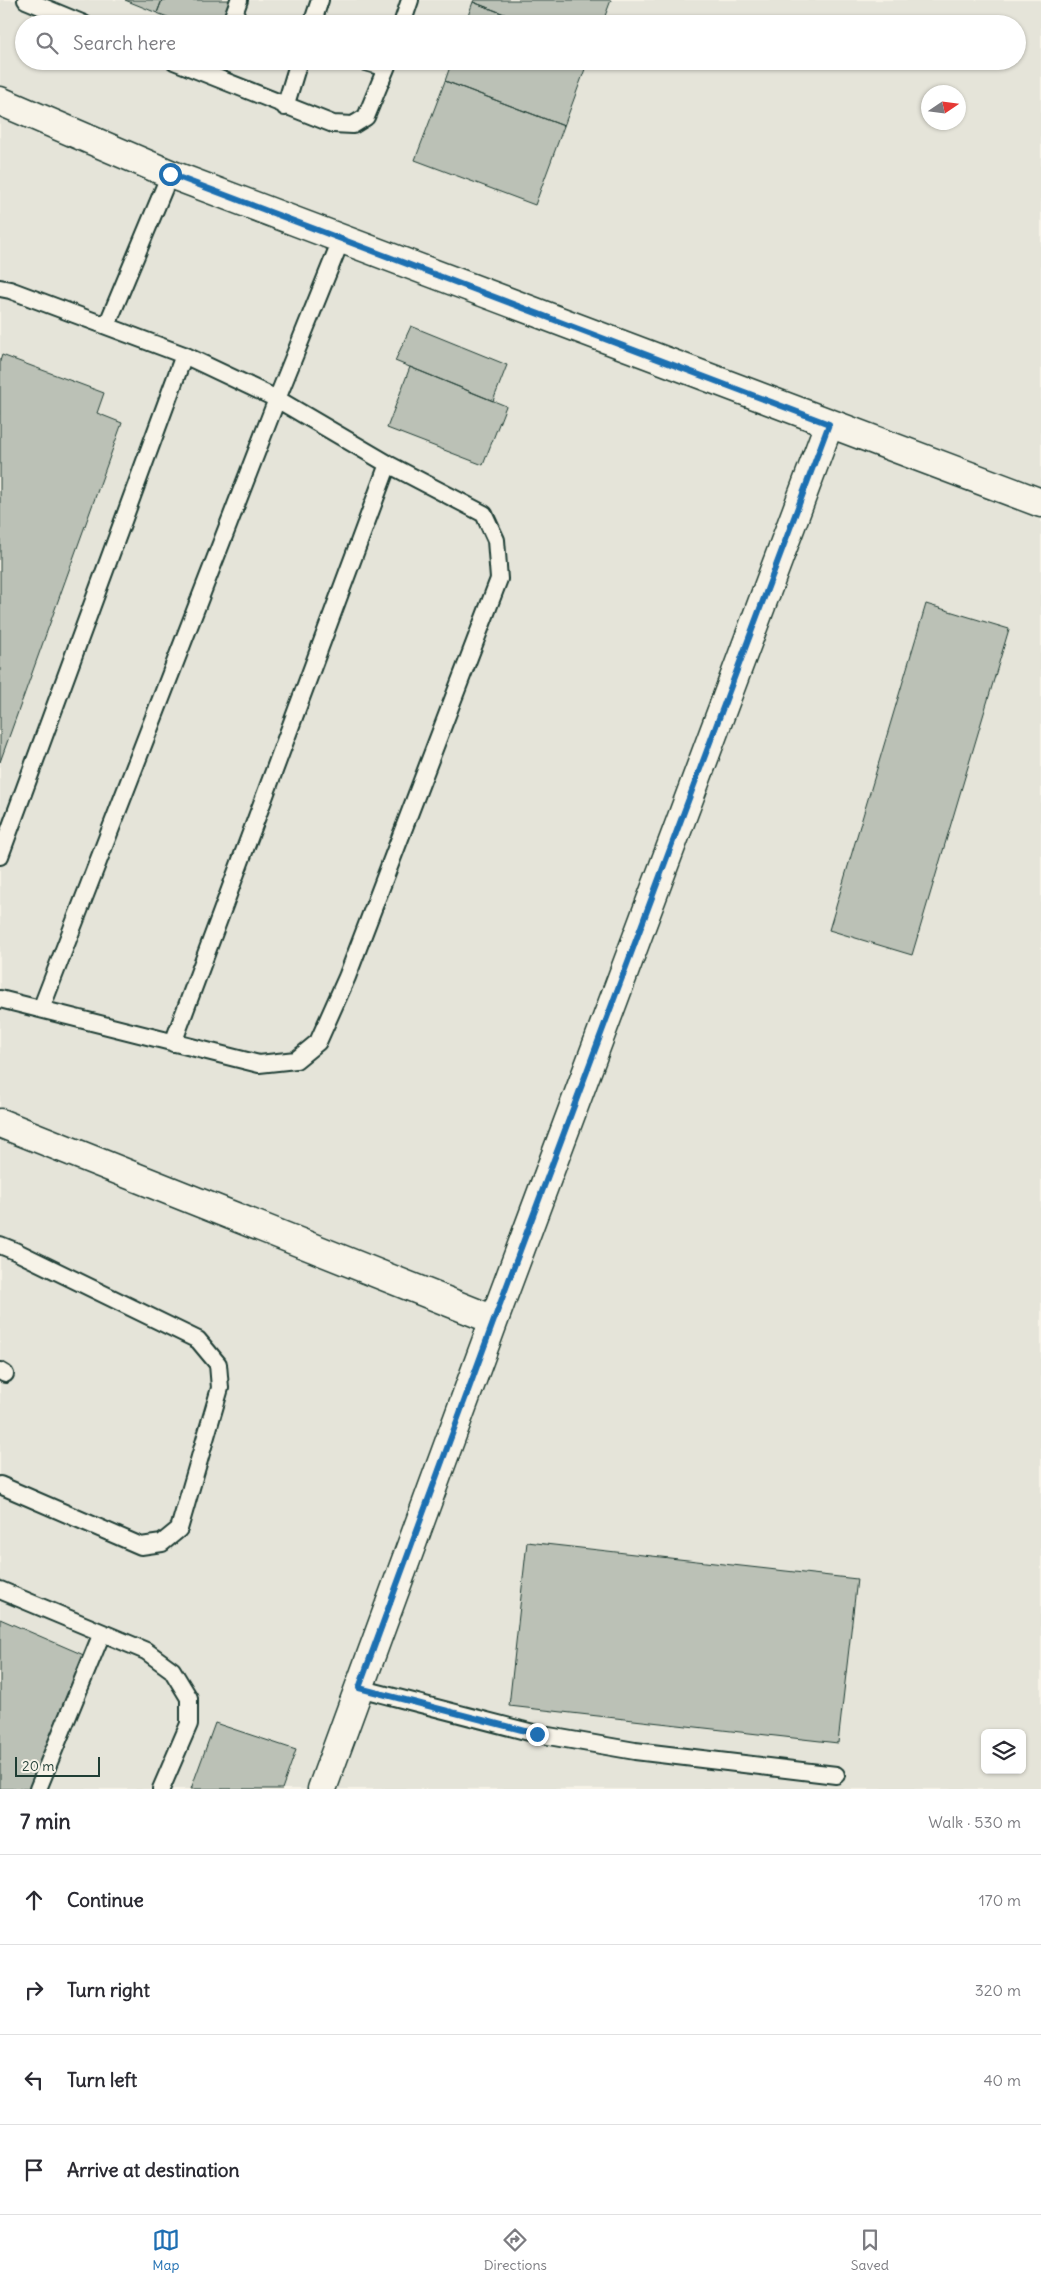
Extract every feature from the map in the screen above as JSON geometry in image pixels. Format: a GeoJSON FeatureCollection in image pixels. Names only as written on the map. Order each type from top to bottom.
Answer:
{"type":"FeatureCollection","features":[{"type":"Feature","properties":{"kind":"street"},"geometry":{"type":"LineString","coordinates":[[0,102],[170,174],[341,240],[1041,503]]}},
{"type":"Feature","properties":{"kind":"street"},"geometry":{"type":"LineString","coordinates":[[322,1789],[494,1320],[829,424]]}},
{"type":"Feature","properties":{"kind":"street"},"geometry":{"type":"LineString","coordinates":[[0,1123],[494,1320]]}},
{"type":"Feature","properties":{"kind":"lane"},"geometry":{"type":"LineString","coordinates":[[26,0],[62,15]]}},
{"type":"Feature","properties":{"kind":"lane"},"geometry":{"type":"LineString","coordinates":[[234,15],[239,0]]}},
{"type":"Feature","properties":{"kind":"lane"},"geometry":{"type":"LineString","coordinates":[[315,15],[320,0]]}},
{"type":"Feature","properties":{"kind":"lane"},"geometry":{"type":"LineString","coordinates":[[405,15],[410,0]]}},
{"type":"Feature","properties":{"kind":"lane"},"geometry":{"type":"LineString","coordinates":[[216,70],[285,107],[333,124],[353,125],[366,117],[385,70]]}},
{"type":"Feature","properties":{"kind":"lane"},"geometry":{"type":"LineString","coordinates":[[285,107],[296,70]]}},
{"type":"Feature","properties":{"kind":"lane"},"geometry":{"type":"LineString","coordinates":[[107,325],[170,174]]}},
{"type":"Feature","properties":{"kind":"lane"},"geometry":{"type":"LineString","coordinates":[[41,1009],[341,240]]}},
{"type":"Feature","properties":{"kind":"lane"},"geometry":{"type":"LineString","coordinates":[[0,288],[107,325],[184,355],[278,400],[388,464],[484,514],[496,540],[499,579],[347,977],[318,1042],[296,1060],[259,1064],[0,999]]}},
{"type":"Feature","properties":{"kind":"lane"},"geometry":{"type":"LineString","coordinates":[[0,856],[184,355]]}},
{"type":"Feature","properties":{"kind":"lane"},"geometry":{"type":"LineString","coordinates":[[173,1043],[388,464]]}},
{"type":"Feature","properties":{"kind":"lane"},"geometry":{"type":"LineString","coordinates":[[0,1245],[15,1250],[198,1340],[218,1364],[220,1388],[179,1529],[162,1543],[141,1546],[0,1485]]}},
{"type":"Feature","properties":{"kind":"lane"},"geometry":{"type":"LineString","coordinates":[[0,1590],[146,1651],[172,1670],[189,1698],[189,1724],[161,1789]]}},
{"type":"Feature","properties":{"kind":"lane"},"geometry":{"type":"LineString","coordinates":[[38,1789],[102,1633]]}},
{"type":"Feature","properties":{"kind":"lane"},"geometry":{"type":"LineString","coordinates":[[359,1688],[537,1734],[635,1751],[836,1775]]}},
{"type":"Feature","properties":{"kind":"shaded area"},"geometry":{"type":"Polygon","coordinates":[[[0,0],[1041,0],[1041,1789],[0,1789],[0,0]]]}},
{"type":"Feature","properties":{"kind":"building"},"geometry":{"type":"Polygon","coordinates":[[[125,0],[162,0],[157,13],[125,0]]]}},
{"type":"Feature","properties":{"kind":"building"},"geometry":{"type":"Polygon","coordinates":[[[162,0],[230,0],[224,15],[162,15],[157,13],[162,0]]]}},
{"type":"Feature","properties":{"kind":"building"},"geometry":{"type":"Polygon","coordinates":[[[474,0],[611,0],[605,15],[507,15],[473,2],[474,0]]]}},
{"type":"Feature","properties":{"kind":"building"},"geometry":{"type":"Polygon","coordinates":[[[473,2],[507,15],[468,15],[473,2]]]}},
{"type":"Feature","properties":{"kind":"building"},"geometry":{"type":"Polygon","coordinates":[[[449,70],[585,70],[564,126],[445,81],[449,70]]]}},
{"type":"Feature","properties":{"kind":"building"},"geometry":{"type":"Polygon","coordinates":[[[445,81],[564,126],[535,205],[415,160],[445,81]]]}},
{"type":"Feature","properties":{"kind":"building"},"geometry":{"type":"Polygon","coordinates":[[[411,326],[507,365],[493,401],[395,361],[411,326]]]}},
{"type":"Feature","properties":{"kind":"building"},"geometry":{"type":"Polygon","coordinates":[[[2,355],[104,393],[97,413],[122,423],[0,762],[0,361],[2,355]]]}},
{"type":"Feature","properties":{"kind":"building"},"geometry":{"type":"Polygon","coordinates":[[[410,367],[506,406],[483,465],[387,428],[410,367]]]}},
{"type":"Feature","properties":{"kind":"building"},"geometry":{"type":"Polygon","coordinates":[[[926,604],[1009,629],[912,955],[829,930],[926,604]]]}},
{"type":"Feature","properties":{"kind":"building"},"geometry":{"type":"Polygon","coordinates":[[[527,1542],[857,1579],[838,1743],[509,1706],[527,1542]]]}},
{"type":"Feature","properties":{"kind":"building"},"geometry":{"type":"Polygon","coordinates":[[[0,1619],[86,1656],[30,1789],[0,1789],[0,1619]]]}},
{"type":"Feature","properties":{"kind":"building"},"geometry":{"type":"Polygon","coordinates":[[[215,1723],[296,1750],[282,1789],[191,1789],[215,1723]]]}},
{"type":"Feature","properties":{"kind":"route"},"geometry":{"type":"LineString","coordinates":[[170,174],[829,424],[494,1320],[359,1688],[537,1734]]}}]}
